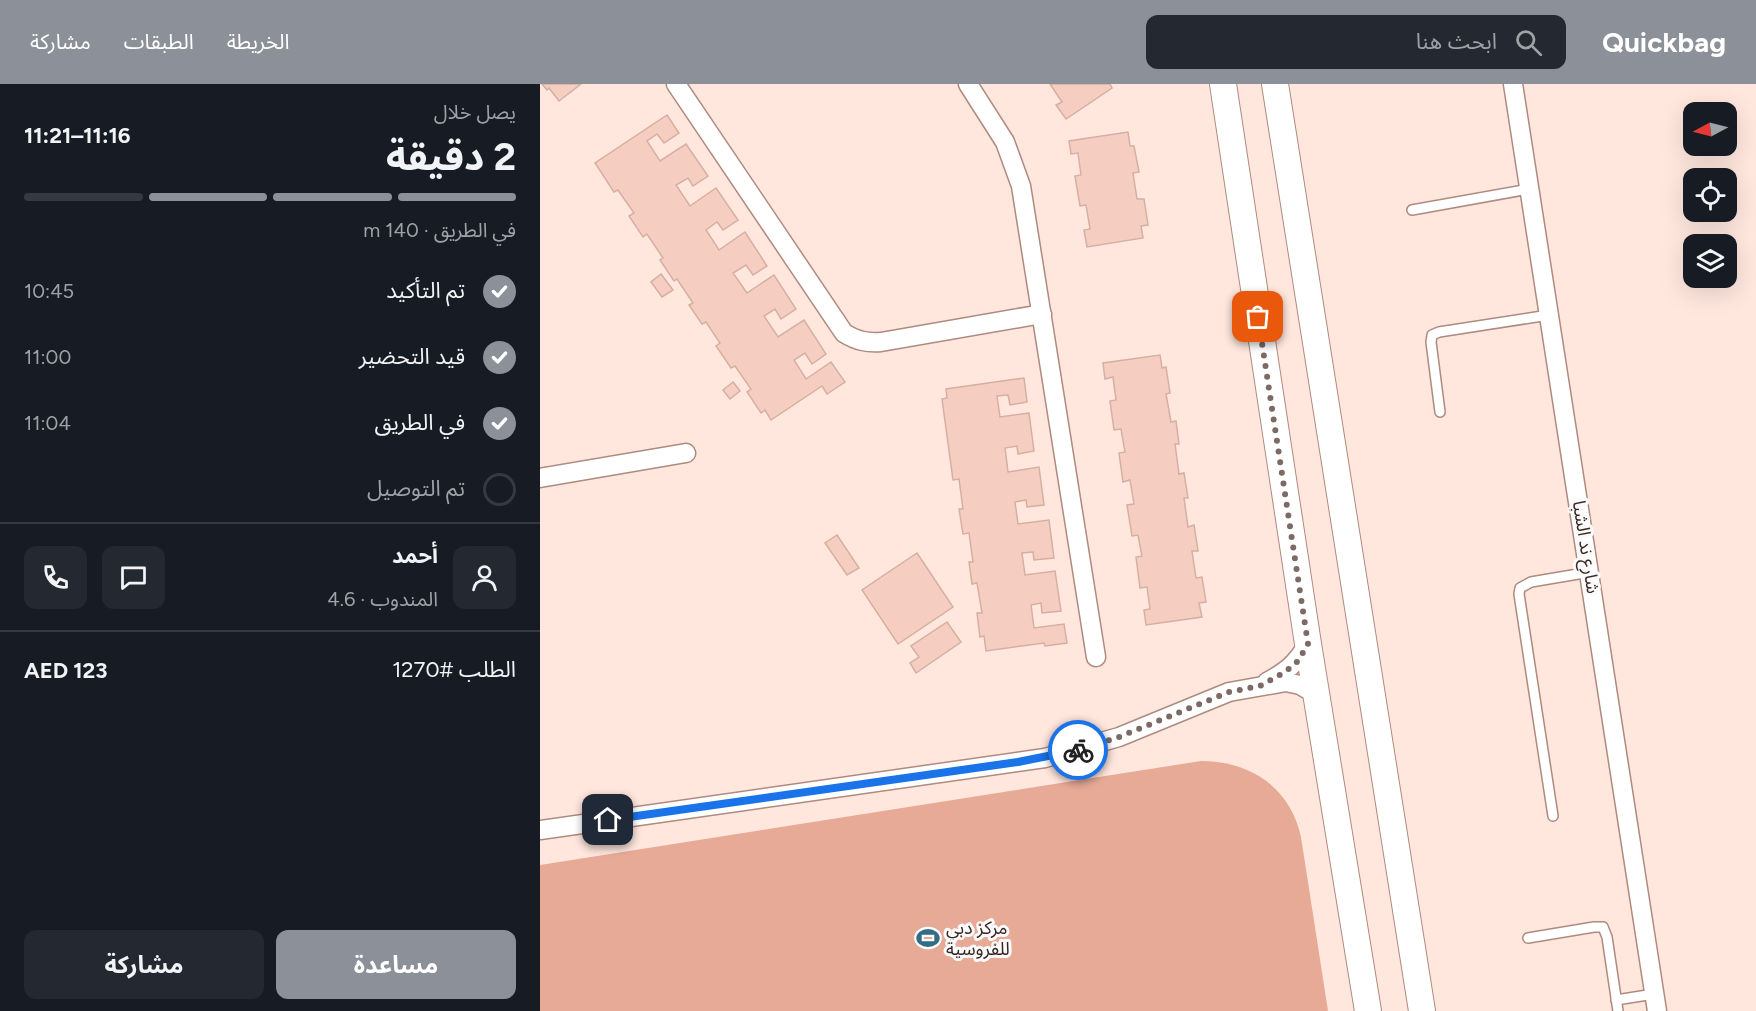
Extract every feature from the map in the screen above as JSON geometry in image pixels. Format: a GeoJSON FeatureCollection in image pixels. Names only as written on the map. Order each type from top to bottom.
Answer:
{"type":"FeatureCollection","features":[{"type":"Feature","properties":{"kind":"main road"},"geometry":{"type":"LineString","coordinates":[[1223,84],[1308,644],[1368,1011]]}},
{"type":"Feature","properties":{"kind":"main road"},"geometry":{"type":"LineString","coordinates":[[1275,84],[1422,1011]]}},
{"type":"Feature","properties":{"kind":"street"},"geometry":{"type":"LineString","coordinates":[[676,84],[844,333],[856,340],[868,343],[881,342],[1042,314]]}},
{"type":"Feature","properties":{"kind":"street"},"geometry":{"type":"LineString","coordinates":[[968,84],[1005,142],[1021,186],[1096,657]]}},
{"type":"Feature","properties":{"kind":"street","name":"شارع ند الشبا"},"geometry":{"type":"LineString","coordinates":[[1513,84],[1655,1003]]}},
{"type":"Feature","properties":{"kind":"street"},"geometry":{"type":"LineString","coordinates":[[540,478],[686,453]]}},
{"type":"Feature","properties":{"kind":"street"},"geometry":{"type":"LineString","coordinates":[[1260,686],[1285,672],[1298,661],[1308,644]]}},
{"type":"Feature","properties":{"kind":"street"},"geometry":{"type":"LineString","coordinates":[[540,830],[1045,758],[1119,737],[1229,692],[1260,686],[1286,682],[1300,685],[1317,695]]}},
{"type":"Feature","properties":{"kind":"lane"},"geometry":{"type":"LineString","coordinates":[[1412,210],[1529,189]]}},
{"type":"Feature","properties":{"kind":"lane"},"geometry":{"type":"LineString","coordinates":[[1440,412],[1431,342],[1432,334],[1549,315]]}},
{"type":"Feature","properties":{"kind":"lane"},"geometry":{"type":"LineString","coordinates":[[1553,816],[1519,594],[1520,588],[1531,582],[1590,572]]}},
{"type":"Feature","properties":{"kind":"lane"},"geometry":{"type":"LineString","coordinates":[[1528,938],[1603,927],[1607,937],[1618,1011]]}},
{"type":"Feature","properties":{"kind":"lane"},"geometry":{"type":"LineString","coordinates":[[1616,1000],[1655,1003]]}},
{"type":"Feature","properties":{"kind":"shaded area","name":"مركز دبي للفروسية"},"geometry":{"type":"Polygon","coordinates":[[[1201,761],[1236,766],[1265,780],[1288,804],[1296,819],[1301,837],[1328,1011],[540,1011],[540,865],[1201,761]]]}},
{"type":"Feature","properties":{"kind":"building"},"geometry":{"type":"Polygon","coordinates":[[[542,84],[581,84],[559,101],[549,88],[547,90],[542,84]]]}},
{"type":"Feature","properties":{"kind":"building"},"geometry":{"type":"Polygon","coordinates":[[[1050,84],[1110,84],[1112,88],[1066,119],[1056,105],[1062,102],[1050,84]]]}},
{"type":"Feature","properties":{"kind":"building"},"geometry":{"type":"Polygon","coordinates":[[[667,115],[679,133],[664,143],[657,134],[647,141],[660,161],[686,144],[708,176],[693,186],[688,178],[676,185],[690,206],[716,188],[738,220],[723,230],[717,222],[706,230],[719,250],[745,232],[767,266],[753,275],[746,265],[733,273],[747,293],[774,275],[796,309],[781,319],[775,309],[764,316],[778,337],[804,320],[826,354],[812,364],[805,353],[794,360],[806,379],[831,362],[845,382],[827,394],[822,386],[771,420],[765,410],[761,413],[747,392],[751,389],[735,366],[731,368],[716,346],[720,343],[706,322],[702,324],[689,305],[693,303],[677,279],[674,281],[660,260],[663,258],[647,234],[643,237],[629,216],[634,213],[618,190],[614,192],[595,163],[667,115]]]}},
{"type":"Feature","properties":{"kind":"building"},"geometry":{"type":"Polygon","coordinates":[[[1128,132],[1130,146],[1134,146],[1139,172],[1133,173],[1137,199],[1144,199],[1148,225],[1141,226],[1143,238],[1087,247],[1084,230],[1090,229],[1086,205],[1080,206],[1075,176],[1081,175],[1078,153],[1071,154],[1069,141],[1128,132]]]}},
{"type":"Feature","properties":{"kind":"building"},"geometry":{"type":"Polygon","coordinates":[[[661,274],[673,290],[662,297],[651,282],[661,274]]]}},
{"type":"Feature","properties":{"kind":"building"},"geometry":{"type":"Polygon","coordinates":[[[1160,355],[1162,368],[1166,367],[1170,393],[1166,394],[1171,422],[1176,421],[1179,444],[1175,444],[1179,474],[1184,473],[1188,498],[1184,498],[1188,527],[1194,525],[1198,551],[1192,551],[1196,578],[1202,577],[1206,602],[1199,603],[1202,617],[1146,625],[1144,610],[1150,609],[1147,587],[1140,588],[1136,557],[1142,556],[1138,535],[1132,536],[1127,505],[1134,504],[1130,480],[1123,482],[1119,453],[1125,452],[1121,429],[1114,430],[1110,401],[1116,400],[1113,377],[1105,379],[1103,363],[1160,355]]]}},
{"type":"Feature","properties":{"kind":"building"},"geometry":{"type":"Polygon","coordinates":[[[1024,378],[1027,402],[1010,405],[1008,395],[997,396],[1000,417],[1029,413],[1034,451],[1018,454],[1017,446],[1005,448],[1008,472],[1039,467],[1044,505],[1027,507],[1026,500],[1015,502],[1018,524],[1049,520],[1054,558],[1034,560],[1033,552],[1022,553],[1025,575],[1055,571],[1061,611],[1042,613],[1041,603],[1031,605],[1034,628],[1064,624],[1067,643],[1045,646],[1044,643],[986,651],[984,636],[980,637],[977,613],[982,613],[977,583],[972,584],[969,562],[973,562],[969,533],[963,534],[959,509],[963,509],[959,479],[953,480],[942,399],[947,398],[946,389],[1024,378]]]}},
{"type":"Feature","properties":{"kind":"building"},"geometry":{"type":"Polygon","coordinates":[[[733,382],[740,391],[730,399],[723,390],[733,382]]]}},
{"type":"Feature","properties":{"kind":"building"},"geometry":{"type":"Polygon","coordinates":[[[837,535],[859,568],[847,575],[825,543],[837,535]]]}},
{"type":"Feature","properties":{"kind":"building"},"geometry":{"type":"Polygon","coordinates":[[[917,553],[953,607],[898,644],[862,590],[917,553]]]}},
{"type":"Feature","properties":{"kind":"building"},"geometry":{"type":"Polygon","coordinates":[[[947,622],[961,642],[916,673],[910,663],[919,657],[911,646],[947,622]]]}},
{"type":"Feature","properties":{"kind":"way so far"},"geometry":{"type":"LineString","coordinates":[[1078,750],[1140,729],[1229,692],[1260,686],[1285,672],[1298,661],[1308,644],[1258,317]]}},
{"type":"Feature","properties":{"kind":"place","name":"مركز دبي للفروسية"},"geometry":{"type":"Point","coordinates":[928,938]}},
{"type":"Feature","properties":{"kind":"route"},"geometry":{"type":"LineString","coordinates":[[608,820],[1045,758],[1078,750]]}}]}
